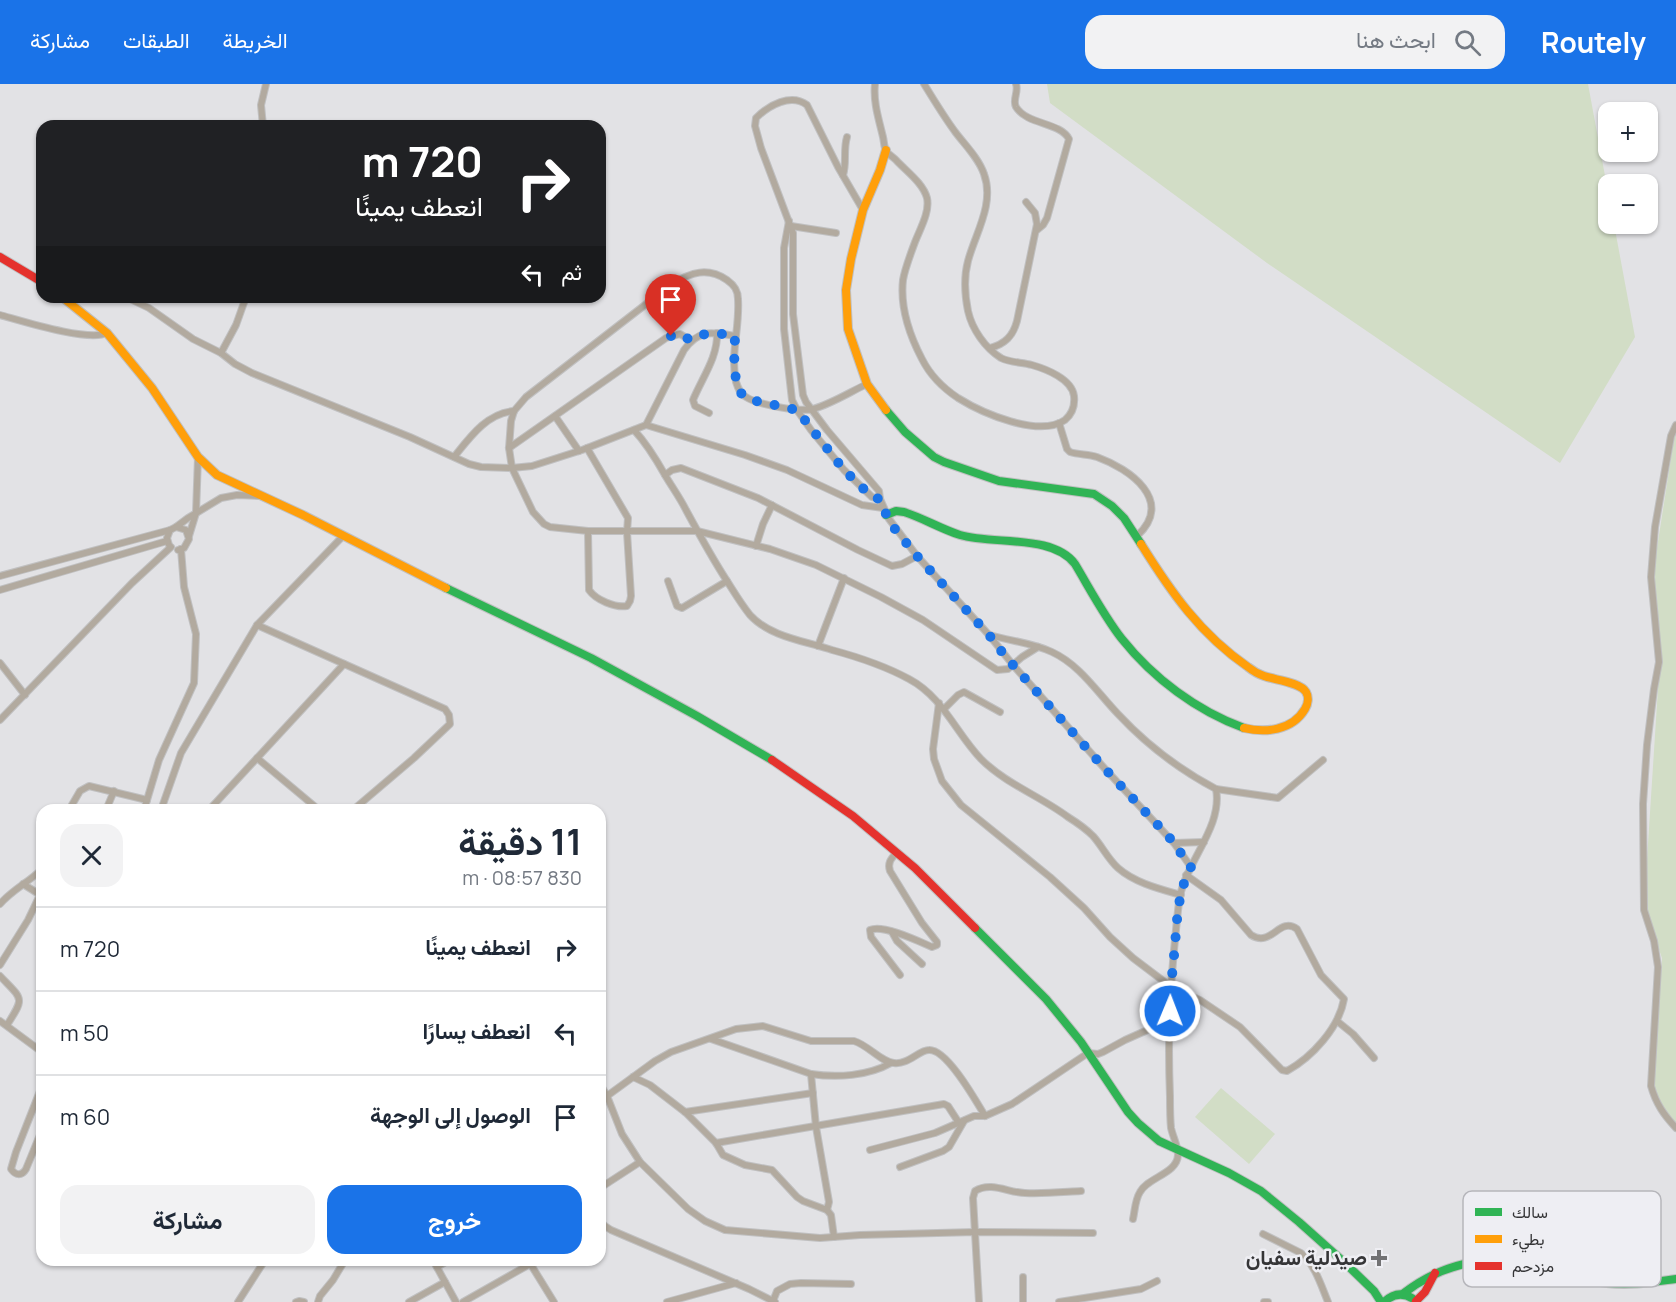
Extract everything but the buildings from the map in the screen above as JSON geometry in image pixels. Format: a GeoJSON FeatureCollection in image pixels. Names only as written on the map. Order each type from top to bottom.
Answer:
{"type":"FeatureCollection","features":[{"type":"Feature","properties":{"kind":"street"},"geometry":{"type":"LineString","coordinates":[[262,120],[261,105],[266,84]]}},
{"type":"Feature","properties":{"kind":"street"},"geometry":{"type":"LineString","coordinates":[[645,425],[745,454],[788,470],[862,505],[884,511],[903,511],[961,536],[1056,549],[1067,554],[1076,565],[1122,638],[1151,670],[1209,713],[1230,724],[1254,730],[1278,730],[1292,723],[1305,710],[1308,701],[1302,687],[1251,669],[1218,644],[1178,600],[1121,514],[1103,499],[1094,494],[999,481],[944,462],[894,421],[867,384],[848,329],[847,278],[863,210],[886,150],[875,103],[875,84]]}},
{"type":"Feature","properties":{"kind":"street"},"geometry":{"type":"LineString","coordinates":[[886,150],[914,179],[927,200],[927,207],[903,279],[905,312],[915,344],[926,367],[940,384],[957,397],[987,412],[1006,420],[1038,426],[1052,426],[1059,423],[1070,415],[1073,409],[1074,395],[1068,383],[1056,374],[1033,365],[1008,361],[1000,357],[978,334],[973,325],[968,312],[968,262],[981,228],[985,209],[987,190],[985,175],[924,84]]}},
{"type":"Feature","properties":{"kind":"street"},"geometry":{"type":"LineString","coordinates":[[1016,84],[1018,88],[1015,103],[1017,108],[1024,115],[1062,131],[1069,139],[1047,218],[1037,230]]}},
{"type":"Feature","properties":{"kind":"street"},"geometry":{"type":"LineString","coordinates":[[863,210],[828,148],[811,110],[804,102],[797,99],[790,100],[774,105],[761,113],[755,121],[758,136],[794,238],[793,314],[802,395],[827,430],[879,491],[884,511],[894,528],[917,556],[1174,843],[1191,867]]}},
{"type":"Feature","properties":{"kind":"street"},"geometry":{"type":"LineString","coordinates":[[843,175],[847,137]]}},
{"type":"Feature","properties":{"kind":"street"},"geometry":{"type":"LineString","coordinates":[[990,348],[1005,342],[1015,330],[1029,257],[1037,230],[1035,213],[1026,202]]}},
{"type":"Feature","properties":{"kind":"street"},"geometry":{"type":"LineString","coordinates":[[790,224],[836,233]]}},
{"type":"Feature","properties":{"kind":"street"},"geometry":{"type":"LineString","coordinates":[[790,224],[784,248],[783,293],[790,392],[797,410],[844,470],[872,497],[880,499]]}},
{"type":"Feature","properties":{"kind":"street"},"geometry":{"type":"LineString","coordinates":[[0,256],[36,278]]}},
{"type":"Feature","properties":{"kind":"street"},"geometry":{"type":"LineString","coordinates":[[867,384],[811,409],[797,410],[743,396],[738,388],[734,369],[738,302],[735,287],[712,272],[683,276],[526,397],[514,411],[511,421],[509,448],[512,468],[538,520],[550,527],[588,531],[697,531],[770,549],[816,565],[923,620],[995,669],[1004,670],[1038,647]]}},
{"type":"Feature","properties":{"kind":"street"},"geometry":{"type":"LineString","coordinates":[[783,293],[793,294]]}},
{"type":"Feature","properties":{"kind":"street"},"geometry":{"type":"LineString","coordinates":[[70,303],[107,333],[152,387],[198,457],[217,475],[591,658],[776,762],[853,816],[897,852],[1046,999],[1070,1027],[1138,1124],[1159,1141],[1229,1173],[1261,1191],[1337,1256],[1383,1302],[1392,1295],[1404,1293],[1414,1284],[1449,1266],[1463,1264]]}},
{"type":"Feature","properties":{"kind":"street"},"geometry":{"type":"LineString","coordinates":[[139,303],[193,339],[252,373],[481,467],[532,466],[579,451],[645,425],[690,340],[708,333],[735,336]]}},
{"type":"Feature","properties":{"kind":"street"},"geometry":{"type":"LineString","coordinates":[[221,354],[236,325],[244,303]]}},
{"type":"Feature","properties":{"kind":"street"},"geometry":{"type":"LineString","coordinates":[[0,315],[90,336],[101,336],[107,333]]}},
{"type":"Feature","properties":{"kind":"street"},"geometry":{"type":"LineString","coordinates":[[709,413],[697,408],[693,400],[713,356],[717,333]]}},
{"type":"Feature","properties":{"kind":"street"},"geometry":{"type":"LineString","coordinates":[[509,448],[666,338],[680,334],[690,340]]}},
{"type":"Feature","properties":{"kind":"street"},"geometry":{"type":"LineString","coordinates":[[785,343],[795,342]]}},
{"type":"Feature","properties":{"kind":"street"},"geometry":{"type":"LineString","coordinates":[[454,457],[468,439],[487,421],[503,412],[514,411]]}},
{"type":"Feature","properties":{"kind":"street"},"geometry":{"type":"LineString","coordinates":[[555,416],[579,451]]}},
{"type":"Feature","properties":{"kind":"street"},"geometry":{"type":"LineString","coordinates":[[1059,423],[1070,452],[1107,462],[1127,472],[1144,488],[1152,512],[1146,526],[1137,536]]}},
{"type":"Feature","properties":{"kind":"street"},"geometry":{"type":"LineString","coordinates":[[1676,425],[1671,436],[1655,527],[1651,578],[1659,662],[1653,689],[1647,745],[1642,877],[1644,910],[1654,941],[1658,967],[1651,1086],[1656,1103],[1676,1128]]}},
{"type":"Feature","properties":{"kind":"street"},"geometry":{"type":"LineString","coordinates":[[634,430],[644,441],[665,475],[727,581],[751,616],[760,624],[797,640],[878,666],[909,679],[942,706],[963,737],[993,770],[1007,781],[1059,810],[1092,835],[1119,868],[1131,877],[1150,886],[1180,895]]}},
{"type":"Feature","properties":{"kind":"street"},"geometry":{"type":"LineString","coordinates":[[587,448],[628,518],[631,599],[622,607],[606,602],[589,590],[588,531]]}},
{"type":"Feature","properties":{"kind":"street"},"geometry":{"type":"LineString","coordinates":[[181,549],[189,543],[196,513],[198,457]]}},
{"type":"Feature","properties":{"kind":"street"},"geometry":{"type":"LineString","coordinates":[[665,475],[677,468],[687,470],[758,498],[892,566],[902,564],[917,556]]}},
{"type":"Feature","properties":{"kind":"street"},"geometry":{"type":"LineString","coordinates":[[0,720],[169,544],[173,529],[221,498],[237,495],[261,496]]}},
{"type":"Feature","properties":{"kind":"street"},"geometry":{"type":"LineString","coordinates":[[756,546],[772,505]]}},
{"type":"Feature","properties":{"kind":"street"},"geometry":{"type":"LineString","coordinates":[[0,576],[173,529],[183,528],[189,536]]}},
{"type":"Feature","properties":{"kind":"street"},"geometry":{"type":"LineString","coordinates":[[163,804],[181,753],[257,624],[343,536]]}},
{"type":"Feature","properties":{"kind":"street"},"geometry":{"type":"LineString","coordinates":[[0,590],[169,544],[181,549]]}},
{"type":"Feature","properties":{"kind":"street"},"geometry":{"type":"LineString","coordinates":[[146,804],[159,760],[194,683],[196,634],[184,587],[181,549]]}},
{"type":"Feature","properties":{"kind":"street"},"geometry":{"type":"LineString","coordinates":[[818,646],[844,578]]}},
{"type":"Feature","properties":{"kind":"street"},"geometry":{"type":"LineString","coordinates":[[668,581],[677,606],[682,608],[727,581]]}},
{"type":"Feature","properties":{"kind":"street"},"geometry":{"type":"LineString","coordinates":[[257,624],[445,709],[449,715],[450,724],[360,804]]}},
{"type":"Feature","properties":{"kind":"street"},"geometry":{"type":"LineString","coordinates":[[989,635],[1052,652],[1072,665],[1146,742],[1216,789],[1278,798],[1323,760]]}},
{"type":"Feature","properties":{"kind":"street"},"geometry":{"type":"LineString","coordinates":[[0,663],[25,695]]}},
{"type":"Feature","properties":{"kind":"street"},"geometry":{"type":"LineString","coordinates":[[215,804],[344,664]]}},
{"type":"Feature","properties":{"kind":"street"},"geometry":{"type":"LineString","coordinates":[[1000,712],[964,692],[942,706],[933,749],[942,781],[950,792],[961,805],[1025,856],[1084,908],[1110,938],[1170,986],[1200,1000],[1240,1027],[1285,1071],[1292,1068],[1313,1051],[1337,1021],[1344,999],[1321,975],[1297,929],[1286,925],[1266,938],[1257,939],[1221,900],[1186,875]]}},
{"type":"Feature","properties":{"kind":"street"},"geometry":{"type":"LineString","coordinates":[[257,758],[312,804]]}},
{"type":"Feature","properties":{"kind":"street"},"geometry":{"type":"LineString","coordinates":[[72,804],[80,791],[89,786],[147,800]]}},
{"type":"Feature","properties":{"kind":"street"},"geometry":{"type":"LineString","coordinates":[[1133,1219],[1143,1187],[1168,1171],[1178,1156],[1170,1121],[1170,986],[1180,895],[1186,875],[1204,842],[1216,805],[1216,789]]}},
{"type":"Feature","properties":{"kind":"street"},"geometry":{"type":"LineString","coordinates":[[109,804],[114,791]]}},
{"type":"Feature","properties":{"kind":"street"},"geometry":{"type":"LineString","coordinates":[[1174,843],[1204,842]]}},
{"type":"Feature","properties":{"kind":"street"},"geometry":{"type":"LineString","coordinates":[[897,852],[890,860],[890,871],[937,944],[932,947],[880,928],[873,928],[869,931],[900,975]]}},
{"type":"Feature","properties":{"kind":"street"},"geometry":{"type":"LineString","coordinates":[[0,904],[9,893],[36,874]]}},
{"type":"Feature","properties":{"kind":"street"},"geometry":{"type":"LineString","coordinates":[[24,884],[36,892]]}},
{"type":"Feature","properties":{"kind":"street"},"geometry":{"type":"LineString","coordinates":[[0,965],[36,905]]}},
{"type":"Feature","properties":{"kind":"street"},"geometry":{"type":"LineString","coordinates":[[892,932],[897,941],[922,964]]}},
{"type":"Feature","properties":{"kind":"street"},"geometry":{"type":"LineString","coordinates":[[0,976],[20,996],[19,1006],[7,1025]]}},
{"type":"Feature","properties":{"kind":"street"},"geometry":{"type":"LineString","coordinates":[[870,1150],[935,1133],[974,1116],[985,1116],[1012,1104],[1088,1053],[1103,1052],[1170,1020]]}},
{"type":"Feature","properties":{"kind":"street"},"geometry":{"type":"LineString","coordinates":[[0,1021],[36,1047]]}},
{"type":"Feature","properties":{"kind":"street"},"geometry":{"type":"LineString","coordinates":[[1337,1021],[1353,1034],[1374,1058]]}},
{"type":"Feature","properties":{"kind":"street"},"geometry":{"type":"LineString","coordinates":[[891,1063],[854,1041],[811,1041],[763,1026],[736,1029],[655,1060],[607,1096],[622,1134],[640,1162],[688,1209],[714,1226],[725,1230],[820,1238],[975,1232],[1093,1233]]}},
{"type":"Feature","properties":{"kind":"street"},"geometry":{"type":"LineString","coordinates":[[710,1038],[812,1074],[831,1076],[865,1072],[891,1063],[900,1063],[929,1050],[945,1058],[985,1116]]}},
{"type":"Feature","properties":{"kind":"street"},"geometry":{"type":"LineString","coordinates":[[812,1074],[816,1126],[828,1192],[827,1210]]}},
{"type":"Feature","properties":{"kind":"street"},"geometry":{"type":"LineString","coordinates":[[633,1077],[650,1085],[685,1112],[717,1143],[725,1156],[744,1165],[772,1170],[802,1201],[827,1210],[831,1215],[834,1237]]}},
{"type":"Feature","properties":{"kind":"street"},"geometry":{"type":"LineString","coordinates":[[685,1112],[813,1093]]}},
{"type":"Feature","properties":{"kind":"street"},"geometry":{"type":"LineString","coordinates":[[36,1101],[16,1152],[11,1169],[14,1173],[23,1174],[36,1144]]}},
{"type":"Feature","properties":{"kind":"street"},"geometry":{"type":"LineString","coordinates":[[717,1143],[944,1104],[962,1122]]}},
{"type":"Feature","properties":{"kind":"street"},"geometry":{"type":"LineString","coordinates":[[900,1167],[943,1151],[949,1146],[962,1122]]}},
{"type":"Feature","properties":{"kind":"street"},"geometry":{"type":"LineString","coordinates":[[606,1184],[640,1162]]}},
{"type":"Feature","properties":{"kind":"street"},"geometry":{"type":"LineString","coordinates":[[979,1302],[975,1191],[979,1188],[997,1188],[1022,1193],[1081,1191]]}},
{"type":"Feature","properties":{"kind":"street"},"geometry":{"type":"LineString","coordinates":[[606,1227],[774,1301],[777,1291],[790,1284],[851,1284]]}},
{"type":"Feature","properties":{"kind":"street"},"geometry":{"type":"LineString","coordinates":[[1263,1234],[1306,1256],[1320,1280],[1328,1302]]}},
{"type":"Feature","properties":{"kind":"street"},"geometry":{"type":"LineString","coordinates":[[238,1302],[262,1266]]}},
{"type":"Feature","properties":{"kind":"street"},"geometry":{"type":"LineString","coordinates":[[318,1302],[341,1266]]}},
{"type":"Feature","properties":{"kind":"street"},"geometry":{"type":"LineString","coordinates":[[463,1302],[522,1266]]}},
{"type":"Feature","properties":{"kind":"street"},"geometry":{"type":"LineString","coordinates":[[532,1266],[554,1302]]}},
{"type":"Feature","properties":{"kind":"street"},"geometry":{"type":"LineString","coordinates":[[437,1267],[456,1302]]}},
{"type":"Feature","properties":{"kind":"street"},"geometry":{"type":"LineString","coordinates":[[1404,1293],[1417,1301],[1435,1274]]}},
{"type":"Feature","properties":{"kind":"street"},"geometry":{"type":"LineString","coordinates":[[1023,1278],[1023,1302]]}},
{"type":"Feature","properties":{"kind":"street"},"geometry":{"type":"LineString","coordinates":[[1661,1281],[1676,1279]]}},
{"type":"Feature","properties":{"kind":"street"},"geometry":{"type":"LineString","coordinates":[[1059,1302],[1141,1289],[1157,1281]]}},
{"type":"Feature","properties":{"kind":"street"},"geometry":{"type":"LineString","coordinates":[[409,1302],[445,1282]]}},
{"type":"Feature","properties":{"kind":"street"},"geometry":{"type":"LineString","coordinates":[[667,1302],[736,1283]]}},
{"type":"Feature","properties":{"kind":"street"},"geometry":{"type":"LineString","coordinates":[[296,1302],[304,1302]]}},
{"type":"Feature","properties":{"kind":"green space"},"geometry":{"type":"Polygon","coordinates":[[[1047,84],[1588,84],[1598,138],[1598,162],[1602,162],[1605,174],[1598,174],[1598,234],[1616,234],[1635,337],[1560,463],[1267,263],[1050,103],[1047,84]]]}},
{"type":"Feature","properties":{"kind":"green space"},"geometry":{"type":"Polygon","coordinates":[[[1676,426],[1676,1123],[1652,1089],[1662,958],[1644,906],[1659,673],[1650,593],[1676,426]]]}},
{"type":"Feature","properties":{"kind":"green space"},"geometry":{"type":"Polygon","coordinates":[[[1221,1088],[1275,1134],[1249,1164],[1195,1117],[1221,1088]]]}},
{"type":"Feature","properties":{"kind":"traffic: fast"},"geometry":{"type":"LineString","coordinates":[[886,410],[905,432],[934,457],[944,462],[999,481],[1094,494],[1112,506],[1124,518],[1141,544]]}},
{"type":"Feature","properties":{"kind":"traffic: fast"},"geometry":{"type":"LineString","coordinates":[[886,515],[896,511],[904,512],[960,535],[1038,544],[1053,548],[1065,555],[1075,564],[1115,630],[1148,667],[1193,703],[1244,728]]}},
{"type":"Feature","properties":{"kind":"traffic: fast"},"geometry":{"type":"LineString","coordinates":[[446,588],[591,658],[772,760]]}},
{"type":"Feature","properties":{"kind":"traffic: fast"},"geometry":{"type":"LineString","coordinates":[[975,928],[1046,999],[1081,1042],[1128,1112],[1138,1123],[1159,1141],[1229,1173],[1261,1191],[1345,1263],[1374,1291],[1381,1302]]}},
{"type":"Feature","properties":{"kind":"traffic: fast"},"geometry":{"type":"LineString","coordinates":[[1404,1293],[1437,1273],[1463,1265]]}},
{"type":"Feature","properties":{"kind":"traffic: fast"},"geometry":{"type":"LineString","coordinates":[[1661,1281],[1676,1279]]}},
{"type":"Feature","properties":{"kind":"traffic: fast"},"geometry":{"type":"LineString","coordinates":[[1384,1302],[1400,1294],[1409,1296],[1417,1302]]}},
{"type":"Feature","properties":{"kind":"traffic: slow"},"geometry":{"type":"LineString","coordinates":[[886,150],[863,210],[846,290],[848,329],[867,384],[886,410]]}},
{"type":"Feature","properties":{"kind":"traffic: slow"},"geometry":{"type":"LineString","coordinates":[[70,303],[107,333],[152,388],[198,457],[217,475],[303,515],[446,588]]}},
{"type":"Feature","properties":{"kind":"traffic: slow"},"geometry":{"type":"LineString","coordinates":[[1141,544],[1175,595],[1215,641],[1256,672],[1293,684],[1306,692],[1308,698],[1306,707],[1293,722],[1278,729],[1244,728]]}},
{"type":"Feature","properties":{"kind":"traffic: jam"},"geometry":{"type":"LineString","coordinates":[[0,257],[36,278]]}},
{"type":"Feature","properties":{"kind":"traffic: jam"},"geometry":{"type":"LineString","coordinates":[[772,760],[853,816],[915,868],[975,928]]}},
{"type":"Feature","properties":{"kind":"traffic: jam"},"geometry":{"type":"LineString","coordinates":[[1416,1301],[1425,1292],[1435,1273]]}},
{"type":"Feature","properties":{"kind":"place","name":"صيدلية سفيان"},"geometry":{"type":"Point","coordinates":[1379,1258]}},
{"type":"Feature","properties":{"kind":"route"},"geometry":{"type":"LineString","coordinates":[[671,336],[680,334],[690,340],[708,333],[735,336],[734,369],[738,388],[743,396],[797,410],[844,470],[872,497],[880,499],[894,528],[917,556],[1140,808],[1174,843],[1191,867],[1180,895],[1170,986],[1170,1011]]}}]}
